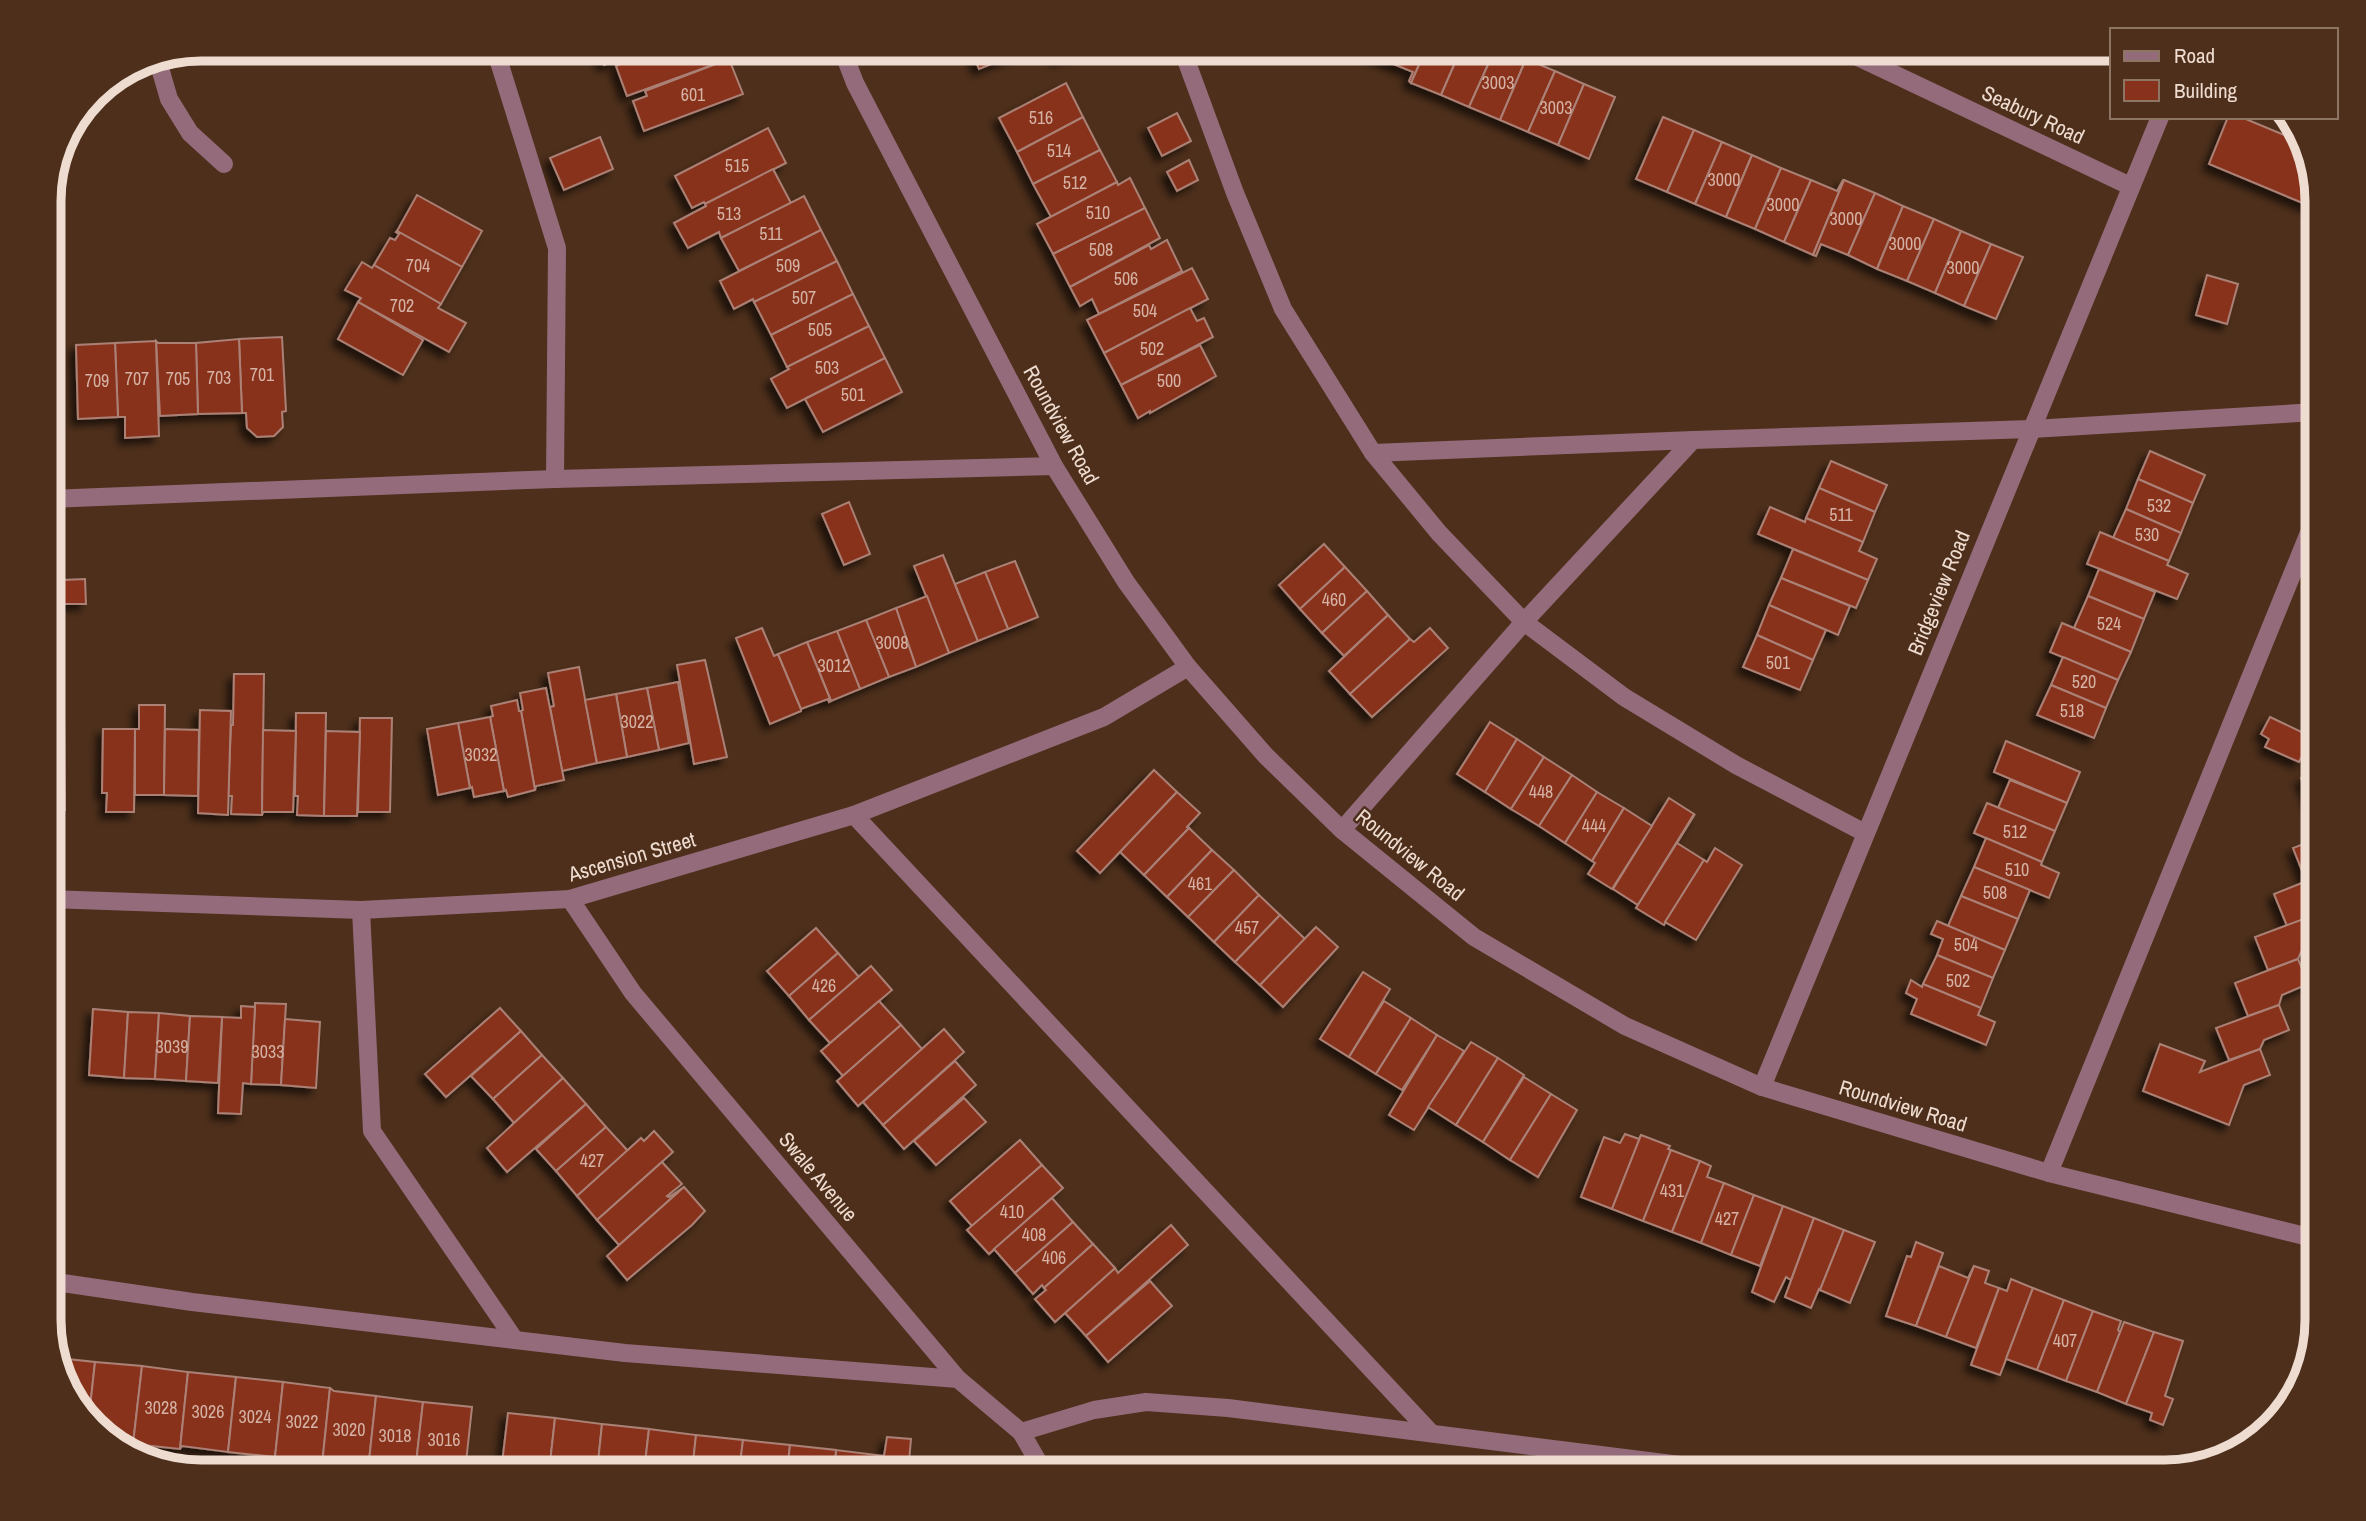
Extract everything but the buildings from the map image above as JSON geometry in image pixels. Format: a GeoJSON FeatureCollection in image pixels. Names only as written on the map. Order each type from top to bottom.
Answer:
{"type":"FeatureCollection","features":[{"type":"Feature","properties":{"kind":"street"},"geometry":{"type":"LineString","coordinates":[[1187,61],[1235,193],[1283,309],[1373,453],[1438,533],[1524,622],[1624,697],[1736,765],[1864,833]]}},
{"type":"Feature","properties":{"kind":"street","name":"Seabury Road"},"geometry":{"type":"LineString","coordinates":[[1867,61],[2130,186]]}},
{"type":"Feature","properties":{"kind":"street"},"geometry":{"type":"LineString","coordinates":[[499,62],[557,248],[555,479]]}},
{"type":"Feature","properties":{"kind":"street","name":"Roundview Road"},"geometry":{"type":"LineString","coordinates":[[847,62],[855,83],[1054,466],[1126,582],[1188,667],[1266,755],[1342,831],[1474,937],[1625,1026],[1762,1087],[2049,1173],[2305,1235]]}},
{"type":"Feature","properties":{"kind":"street"},"geometry":{"type":"LineString","coordinates":[[160,68],[169,99],[190,133],[224,164]]}},
{"type":"Feature","properties":{"kind":"street","name":"Bridgeview Road"},"geometry":{"type":"LineString","coordinates":[[1762,1087],[2159,119]]}},
{"type":"Feature","properties":{"kind":"street"},"geometry":{"type":"LineString","coordinates":[[1373,453],[2031,429],[2305,413]]}},
{"type":"Feature","properties":{"kind":"street"},"geometry":{"type":"LineString","coordinates":[[1342,831],[1524,622],[1693,440]]}},
{"type":"Feature","properties":{"kind":"street"},"geometry":{"type":"LineString","coordinates":[[62,498],[555,479],[1054,466]]}},
{"type":"Feature","properties":{"kind":"street"},"geometry":{"type":"LineString","coordinates":[[2049,1173],[2305,543]]}},
{"type":"Feature","properties":{"kind":"street","name":"Ascension Street"},"geometry":{"type":"LineString","coordinates":[[62,900],[361,910],[570,899],[854,815],[1104,717],[1188,667]]}},
{"type":"Feature","properties":{"kind":"street"},"geometry":{"type":"LineString","coordinates":[[854,815],[1431,1433]]}},
{"type":"Feature","properties":{"kind":"street","name":"Swale Avenue"},"geometry":{"type":"LineString","coordinates":[[570,899],[633,993],[958,1379],[1021,1432],[1037,1460]]}},
{"type":"Feature","properties":{"kind":"street"},"geometry":{"type":"LineString","coordinates":[[361,910],[372,1131],[515,1340]]}},
{"type":"Feature","properties":{"kind":"street"},"geometry":{"type":"LineString","coordinates":[[62,1283],[192,1302],[625,1353],[958,1379]]}},
{"type":"Feature","properties":{"kind":"street"},"geometry":{"type":"LineString","coordinates":[[1021,1432],[1094,1410],[1146,1402],[1228,1408],[1642,1460]]}}]}
